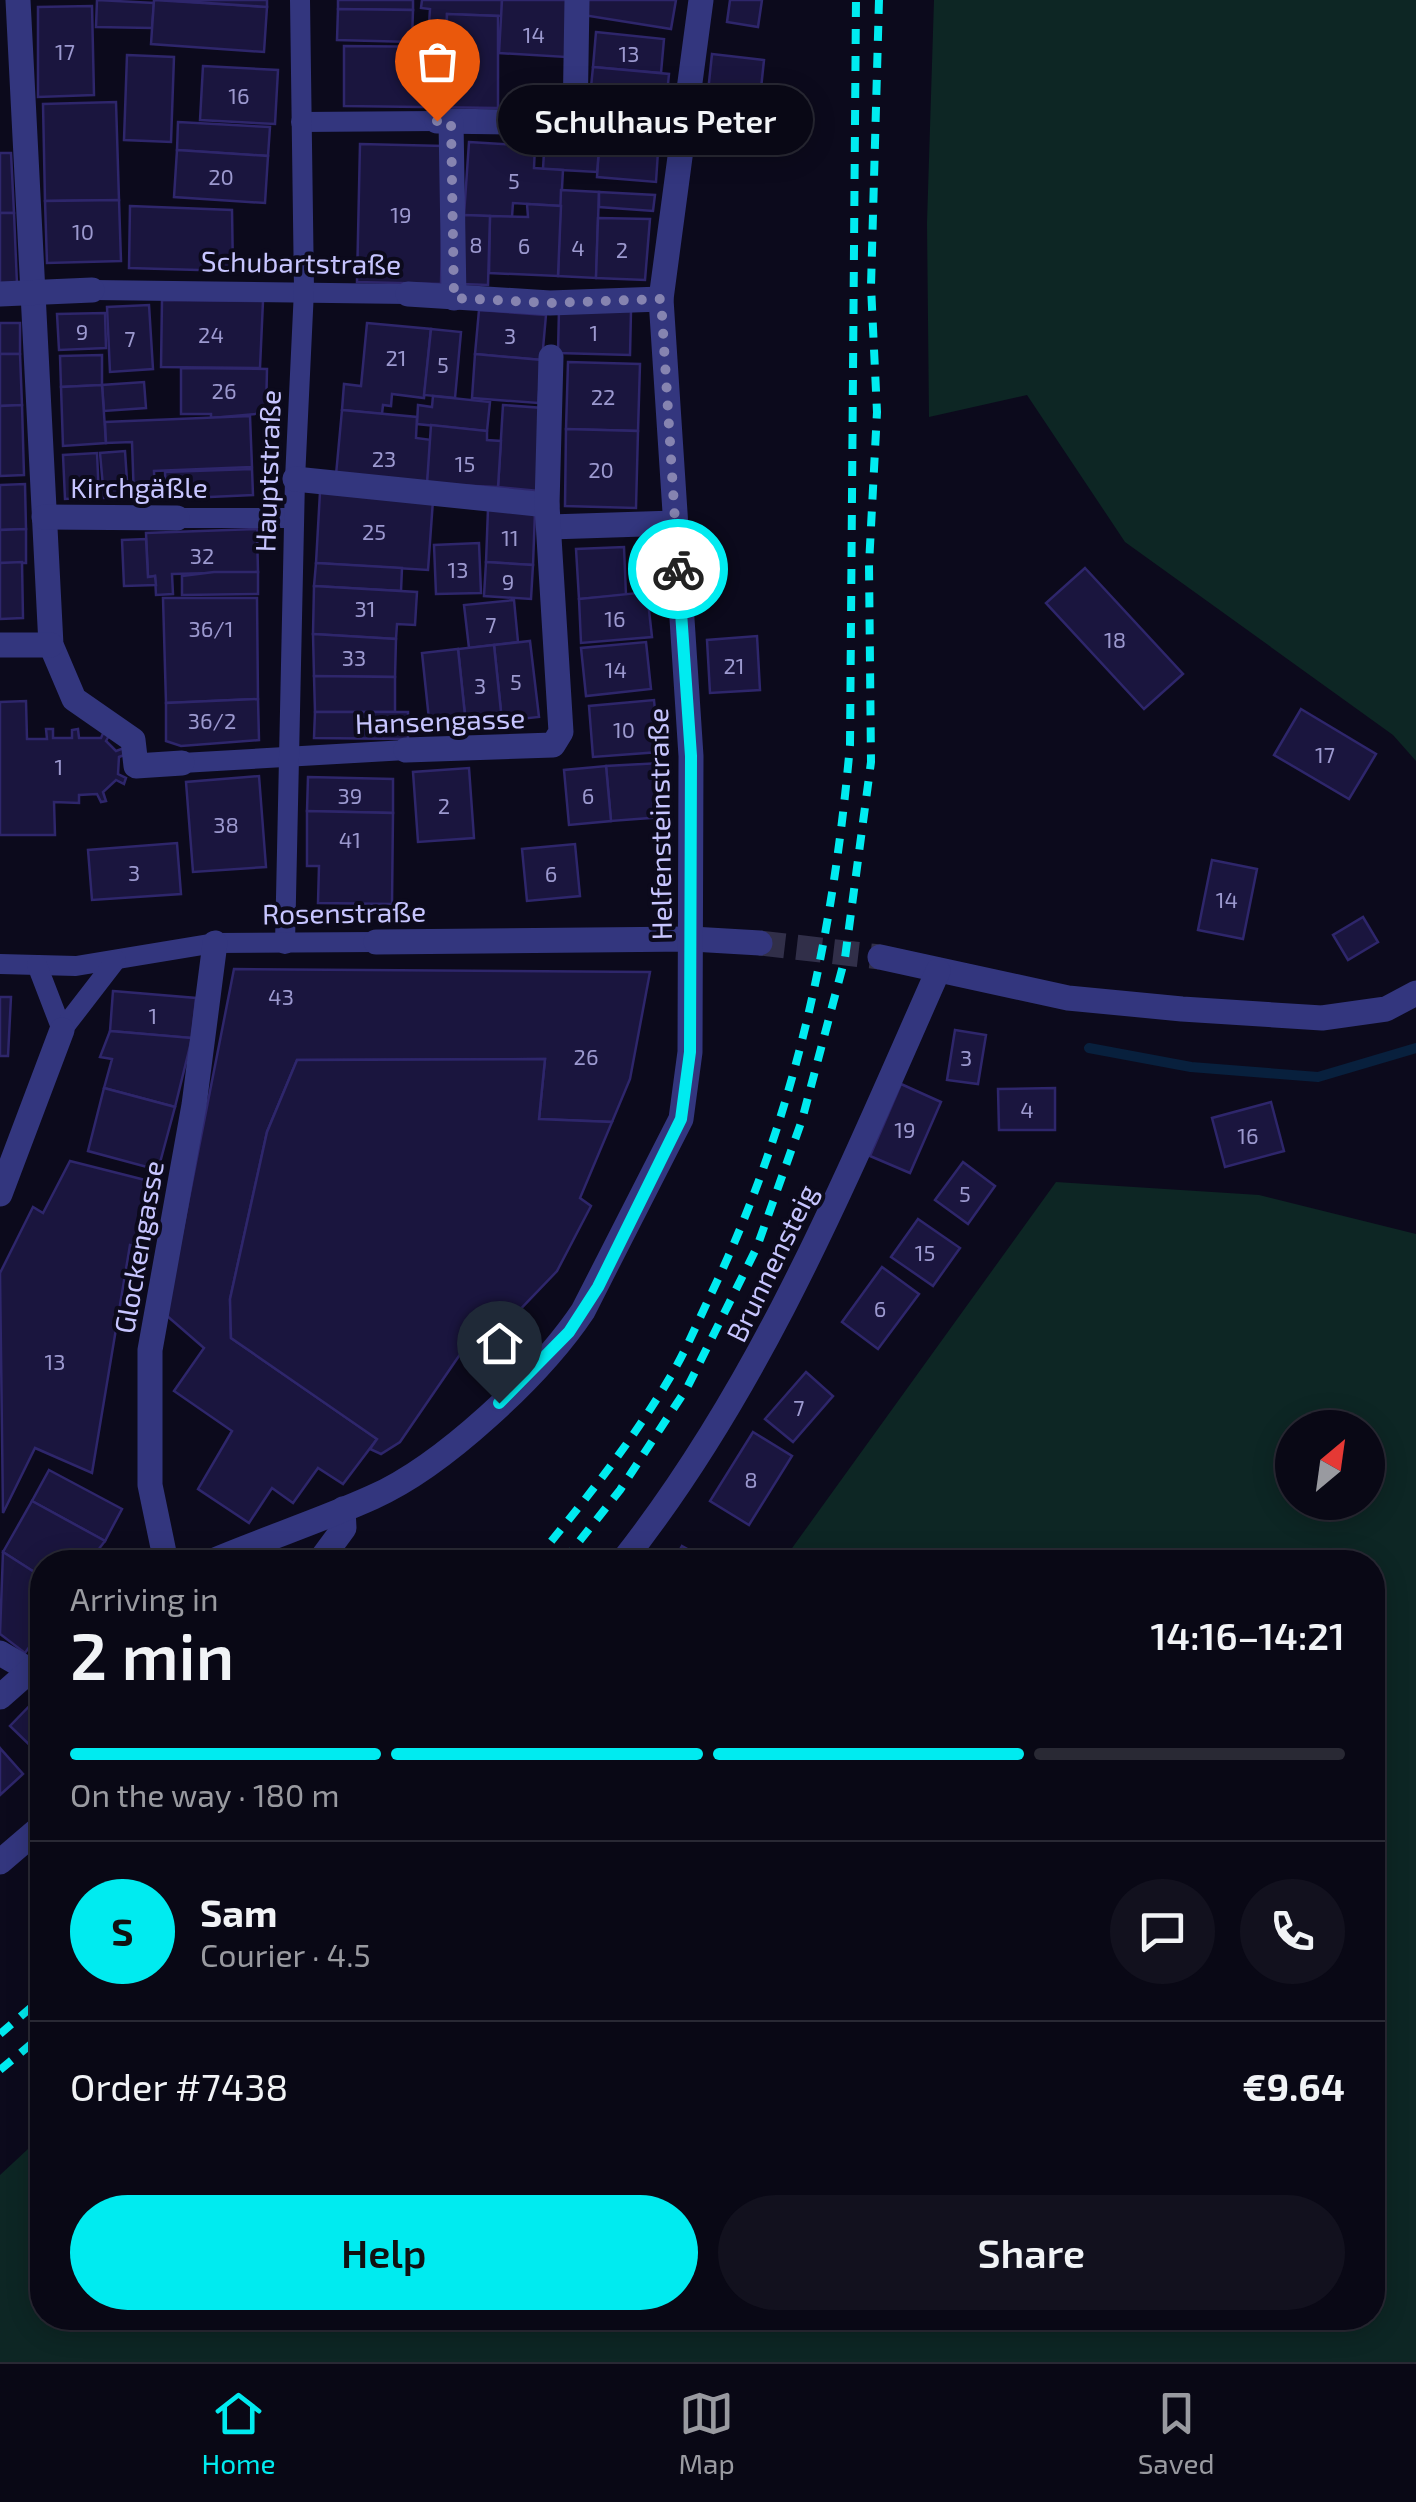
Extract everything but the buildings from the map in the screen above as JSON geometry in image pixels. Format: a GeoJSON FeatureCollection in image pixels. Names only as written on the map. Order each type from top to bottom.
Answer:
{"type":"FeatureCollection","features":[{"type":"Feature","properties":{"kind":"street"},"geometry":{"type":"LineString","coordinates":[[18,0],[30,294],[51,644],[74,699],[134,740],[136,766],[182,763]]}},
{"type":"Feature","properties":{"kind":"street","name":"Hauptstraße"},"geometry":{"type":"LineString","coordinates":[[285,944],[295,479],[304,290],[300,0]]}},
{"type":"Feature","properties":{"kind":"street"},"geometry":{"type":"LineString","coordinates":[[575,123],[578,0]]}},
{"type":"Feature","properties":{"kind":"street","name":"Helfensteinstraße"},"geometry":{"type":"LineString","coordinates":[[240,1550],[376,1496],[423,1468],[476,1427],[569,1332],[598,1287],[681,1119],[690,1052],[691,756],[661,299],[701,0]]}},
{"type":"Feature","properties":{"kind":"street"},"geometry":{"type":"LineString","coordinates":[[444,121],[454,298]]}},
{"type":"Feature","properties":{"kind":"street"},"geometry":{"type":"LineString","coordinates":[[301,122],[575,123],[682,131]]}},
{"type":"Feature","properties":{"kind":"street","name":"Schubartstraße"},"geometry":{"type":"LineString","coordinates":[[0,294],[304,290],[550,303],[661,299]]}},
{"type":"Feature","properties":{"kind":"street","name":"Hansengasse"},"geometry":{"type":"LineString","coordinates":[[182,763],[553,745],[562,732],[548,516],[552,357]]}},
{"type":"Feature","properties":{"kind":"street"},"geometry":{"type":"LineString","coordinates":[[295,479],[548,516],[675,523]]}},
{"type":"Feature","properties":{"kind":"street","name":"Kirchgäßle"},"geometry":{"type":"LineString","coordinates":[[44,517],[294,518]]}},
{"type":"Feature","properties":{"kind":"street"},"geometry":{"type":"LineString","coordinates":[[0,645],[51,644]]}},
{"type":"Feature","properties":{"kind":"street"},"geometry":{"type":"LineString","coordinates":[[692,939],[760,943]]}},
{"type":"Feature","properties":{"kind":"street","name":"Rosenstraße"},"geometry":{"type":"LineString","coordinates":[[0,964],[76,966],[215,942],[692,939]]}},
{"type":"Feature","properties":{"kind":"street","name":"Glockengasse"},"geometry":{"type":"LineString","coordinates":[[164,1550],[150,1485],[150,1350],[194,1105],[215,942]]}},
{"type":"Feature","properties":{"kind":"street"},"geometry":{"type":"LineString","coordinates":[[880,957],[1068,998],[1322,1018],[1386,1008],[1416,993]]}},
{"type":"Feature","properties":{"kind":"street"},"geometry":{"type":"LineString","coordinates":[[0,1194],[62,1030],[116,960]]}},
{"type":"Feature","properties":{"kind":"street"},"geometry":{"type":"LineString","coordinates":[[36,965],[62,1030]]}},
{"type":"Feature","properties":{"kind":"street","name":"Brunnensteig"},"geometry":{"type":"LineString","coordinates":[[630,1550],[749,1377],[826,1221],[938,971]]}},
{"type":"Feature","properties":{"kind":"street"},"geometry":{"type":"LineString","coordinates":[[328,1550],[344,1528],[342,1509]]}},
{"type":"Feature","properties":{"kind":"street"},"geometry":{"type":"LineString","coordinates":[[0,1653],[30,1663]]}},
{"type":"Feature","properties":{"kind":"street"},"geometry":{"type":"LineString","coordinates":[[0,1697],[30,1671]]}},
{"type":"Feature","properties":{"kind":"street"},"geometry":{"type":"LineString","coordinates":[[0,1862],[30,1836]]}},
{"type":"Feature","properties":{"kind":"green space"},"geometry":{"type":"Polygon","coordinates":[[[934,0],[1416,0],[1416,761],[1393,735],[1125,542],[1027,395],[929,417],[927,223],[934,0]]]}},
{"type":"Feature","properties":{"kind":"green space"},"geometry":{"type":"Polygon","coordinates":[[[1056,1182],[1259,1195],[1416,1234],[1416,2362],[0,2362],[0,2175],[30,2147],[30,2330],[1385,2330],[1385,1550],[791,1550],[1056,1182]]]}},
{"type":"Feature","properties":{"kind":"waterway"},"geometry":{"type":"LineString","coordinates":[[1089,1048],[1191,1067],[1318,1077],[1416,1048]]}},
{"type":"Feature","properties":{"kind":"tunnel"},"geometry":{"type":"LineString","coordinates":[[760,943],[880,957]]}},
{"type":"Feature","properties":{"kind":"railway"},"geometry":{"type":"LineString","coordinates":[[544,1550],[641,1424],[693,1333],[766,1160],[788,1093],[821,957],[850,745],[856,0]]}},
{"type":"Feature","properties":{"kind":"railway"},"geometry":{"type":"LineString","coordinates":[[572,1550],[620,1490],[687,1388],[757,1247],[802,1120],[845,958],[871,762],[869,565],[877,412],[871,286],[879,0]]}},
{"type":"Feature","properties":{"kind":"railway"},"geometry":{"type":"LineString","coordinates":[[0,2034],[30,2008]]}},
{"type":"Feature","properties":{"kind":"railway"},"geometry":{"type":"LineString","coordinates":[[0,2070],[30,2045]]}},
{"type":"Feature","properties":{"kind":"way so far"},"geometry":{"type":"LineString","coordinates":[[437,121],[451,122],[454,298],[550,303],[661,299],[678,569]]}},
{"type":"Feature","properties":{"kind":"place","name":"Schulhaus Peter"},"geometry":{"type":"Point","coordinates":[437,121]}},
{"type":"Feature","properties":{"kind":"route"},"geometry":{"type":"LineString","coordinates":[[499,1403],[569,1332],[598,1287],[681,1119],[690,1052],[692,939],[691,756],[678,569]]}}]}
